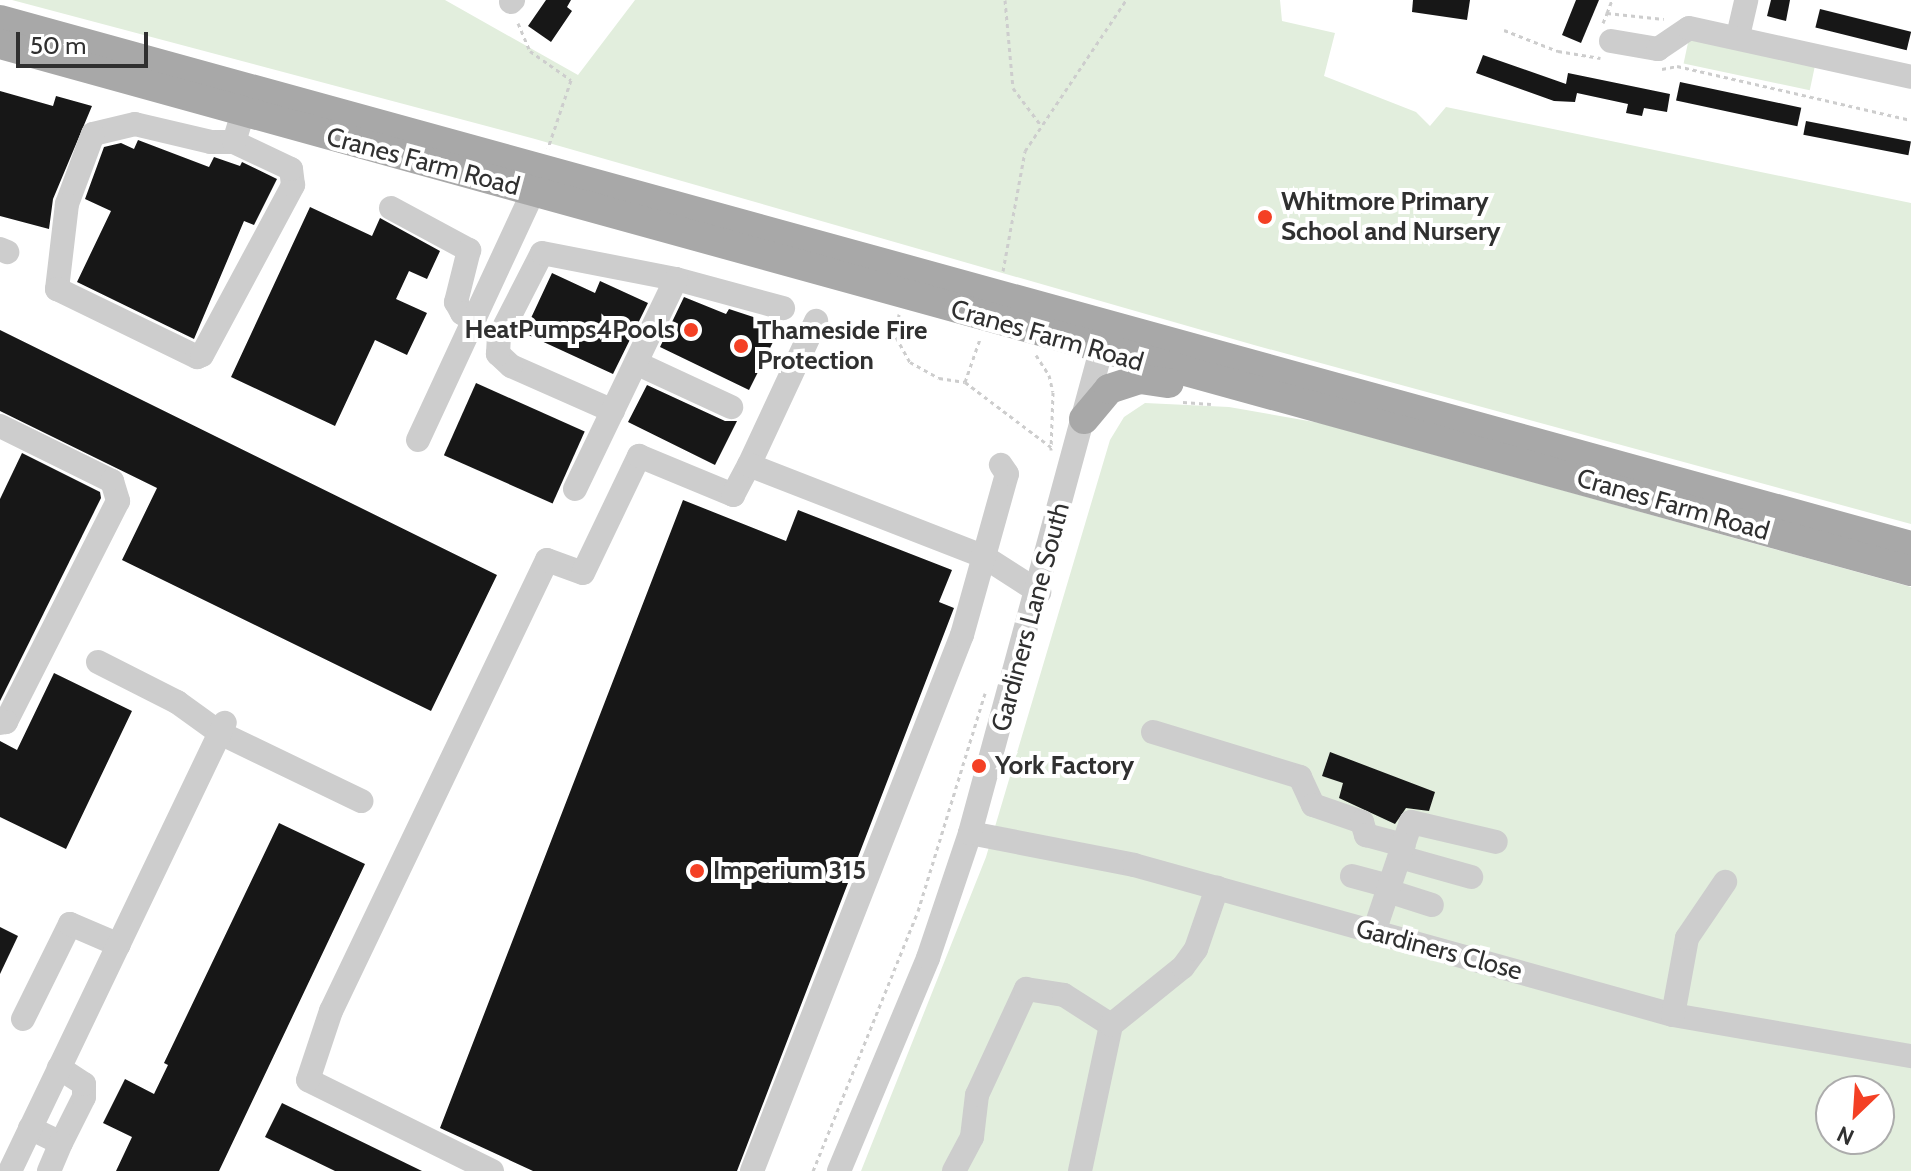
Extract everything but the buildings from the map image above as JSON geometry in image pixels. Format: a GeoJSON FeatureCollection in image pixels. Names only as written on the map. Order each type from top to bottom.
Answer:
{"type":"FeatureCollection","features":[{"type":"Feature","properties":{"kind":"main road","name":"Cranes Farm Road"},"geometry":{"type":"LineString","coordinates":[[0,20],[537,181],[1104,339],[1294,400],[1911,571]]}},
{"type":"Feature","properties":{"kind":"main road","name":"Cranes Farm Road"},"geometry":{"type":"LineString","coordinates":[[0,44],[243,112],[537,181]]}},
{"type":"Feature","properties":{"kind":"main road","name":"Cranes Farm Road"},"geometry":{"type":"LineString","coordinates":[[1104,339],[1911,546]]}},
{"type":"Feature","properties":{"kind":"main road"},"geometry":{"type":"LineString","coordinates":[[1084,419],[1109,389],[1140,379],[1294,400]]}},
{"type":"Feature","properties":{"kind":"street"},"geometry":{"type":"LineString","coordinates":[[1738,36],[1746,0]]}},
{"type":"Feature","properties":{"kind":"street"},"geometry":{"type":"LineString","coordinates":[[1607,50],[1658,49],[1689,28],[1738,36],[1911,77]]}},
{"type":"Feature","properties":{"kind":"street"},"geometry":{"type":"LineString","coordinates":[[234,142],[243,112]]}},
{"type":"Feature","properties":{"kind":"street"},"geometry":{"type":"LineString","coordinates":[[135,124],[211,142],[234,142],[291,169],[293,185],[202,355],[197,357],[57,289],[67,204],[93,134],[135,124]]}},
{"type":"Feature","properties":{"kind":"street"},"geometry":{"type":"LineString","coordinates":[[418,440],[537,181]]}},
{"type":"Feature","properties":{"kind":"street"},"geometry":{"type":"LineString","coordinates":[[391,208],[469,250],[456,302],[462,313],[475,319]]}},
{"type":"Feature","properties":{"kind":"street"},"geometry":{"type":"LineString","coordinates":[[512,239],[542,253],[676,279],[783,308]]}},
{"type":"Feature","properties":{"kind":"street"},"geometry":{"type":"LineString","coordinates":[[542,253],[499,337],[498,354],[511,366],[613,411]]}},
{"type":"Feature","properties":{"kind":"street"},"geometry":{"type":"LineString","coordinates":[[575,489],[676,279]]}},
{"type":"Feature","properties":{"kind":"street"},"geometry":{"type":"LineString","coordinates":[[492,1171],[308,1080],[331,1011],[547,560],[583,573],[639,456],[733,495],[816,321]]}},
{"type":"Feature","properties":{"kind":"street","name":"Gardiners Lane South"},"geometry":{"type":"LineString","coordinates":[[839,1171],[928,958],[970,833],[1039,592],[1104,339]]}},
{"type":"Feature","properties":{"kind":"street"},"geometry":{"type":"LineString","coordinates":[[636,363],[731,407]]}},
{"type":"Feature","properties":{"kind":"street"},"geometry":{"type":"LineString","coordinates":[[0,426],[112,481],[118,501],[6,722],[0,723]]}},
{"type":"Feature","properties":{"kind":"street"},"geometry":{"type":"LineString","coordinates":[[749,465],[983,556],[1039,592]]}},
{"type":"Feature","properties":{"kind":"street"},"geometry":{"type":"LineString","coordinates":[[752,1171],[962,635],[1007,474],[1001,465]]}},
{"type":"Feature","properties":{"kind":"street"},"geometry":{"type":"LineString","coordinates":[[98,662],[361,801]]}},
{"type":"Feature","properties":{"kind":"street"},"geometry":{"type":"LineString","coordinates":[[10,1171],[223,728]]}},
{"type":"Feature","properties":{"kind":"street"},"geometry":{"type":"LineString","coordinates":[[1153,732],[1300,777],[1313,805],[1362,822],[1366,835],[1471,877]]}},
{"type":"Feature","properties":{"kind":"street"},"geometry":{"type":"LineString","coordinates":[[1374,932],[1411,822],[1496,842]]}},
{"type":"Feature","properties":{"kind":"street","name":"Gardiners Close"},"geometry":{"type":"LineString","coordinates":[[970,833],[1134,865],[1673,1015],[1911,1056]]}},
{"type":"Feature","properties":{"kind":"street"},"geometry":{"type":"LineString","coordinates":[[1352,876],[1432,905]]}},
{"type":"Feature","properties":{"kind":"street"},"geometry":{"type":"LineString","coordinates":[[1673,1015],[1687,938],[1725,882]]}},
{"type":"Feature","properties":{"kind":"street"},"geometry":{"type":"LineString","coordinates":[[1080,1171],[1111,1025],[1183,967],[1196,949],[1217,888]]}},
{"type":"Feature","properties":{"kind":"street"},"geometry":{"type":"LineString","coordinates":[[23,1019],[70,924],[119,945]]}},
{"type":"Feature","properties":{"kind":"street"},"geometry":{"type":"LineString","coordinates":[[954,1171],[972,1137],[977,1095],[1026,989],[1064,995],[1111,1025]]}},
{"type":"Feature","properties":{"kind":"street"},"geometry":{"type":"LineString","coordinates":[[49,1171],[85,1091],[79,1078],[59,1068]]}},
{"type":"Feature","properties":{"kind":"street"},"geometry":{"type":"LineString","coordinates":[[30,1128],[61,1143]]}},
{"type":"Feature","properties":{"kind":"path"},"geometry":{"type":"LineString","coordinates":[[1005,0],[1013,88],[1040,124]]}},
{"type":"Feature","properties":{"kind":"path"},"geometry":{"type":"LineString","coordinates":[[965,382],[994,307],[1017,177],[1040,124],[1126,0]]}},
{"type":"Feature","properties":{"kind":"path"},"geometry":{"type":"LineString","coordinates":[[1607,13],[1612,0]]}},
{"type":"Feature","properties":{"kind":"path"},"geometry":{"type":"LineString","coordinates":[[512,5],[530,51],[571,80],[537,181]]}},
{"type":"Feature","properties":{"kind":"path"},"geometry":{"type":"LineString","coordinates":[[1504,30],[1558,51],[1607,50]]}},
{"type":"Feature","properties":{"kind":"path"},"geometry":{"type":"LineString","coordinates":[[1657,68],[1692,69],[1911,120]]}},
{"type":"Feature","properties":{"kind":"path"},"geometry":{"type":"LineString","coordinates":[[899,307],[901,352],[939,378],[965,382],[1051,447]]}},
{"type":"Feature","properties":{"kind":"path"},"geometry":{"type":"LineString","coordinates":[[1028,348],[1049,375],[1054,411],[1048,461]]}},
{"type":"Feature","properties":{"kind":"path"},"geometry":{"type":"LineString","coordinates":[[813,1171],[918,911],[987,685]]}},
{"type":"Feature","properties":{"kind":"green space"},"geometry":{"type":"Polygon","coordinates":[[[12,0],[445,0],[578,75],[635,0],[1280,0],[1282,21],[1335,33],[1324,76],[1416,112],[1430,126],[1446,107],[1911,203],[1911,524],[1254,345],[535,139],[12,0]]]}},
{"type":"Feature","properties":{"kind":"green space"},"geometry":{"type":"Polygon","coordinates":[[[1689,38],[1815,65],[1810,90],[1684,63],[1689,38]]]}},
{"type":"Feature","properties":{"kind":"green space"},"geometry":{"type":"Polygon","coordinates":[[[1145,403],[1229,407],[1320,423],[1911,587],[1911,1171],[861,1171],[986,857],[1110,440],[1124,417],[1145,403]]]}},
{"type":"Feature","properties":{"kind":"place","name":"Whitmore Primary School and Nursery"},"geometry":{"type":"Point","coordinates":[1265,217]}},
{"type":"Feature","properties":{"kind":"place","name":"HeatPumps4Pools"},"geometry":{"type":"Point","coordinates":[691,330]}},
{"type":"Feature","properties":{"kind":"place","name":"Thameside Fire Protection"},"geometry":{"type":"Point","coordinates":[741,346]}},
{"type":"Feature","properties":{"kind":"place","name":"York Factory"},"geometry":{"type":"Point","coordinates":[979,766]}},
{"type":"Feature","properties":{"kind":"place","name":"Imperium 315"},"geometry":{"type":"Point","coordinates":[697,871]}}]}
